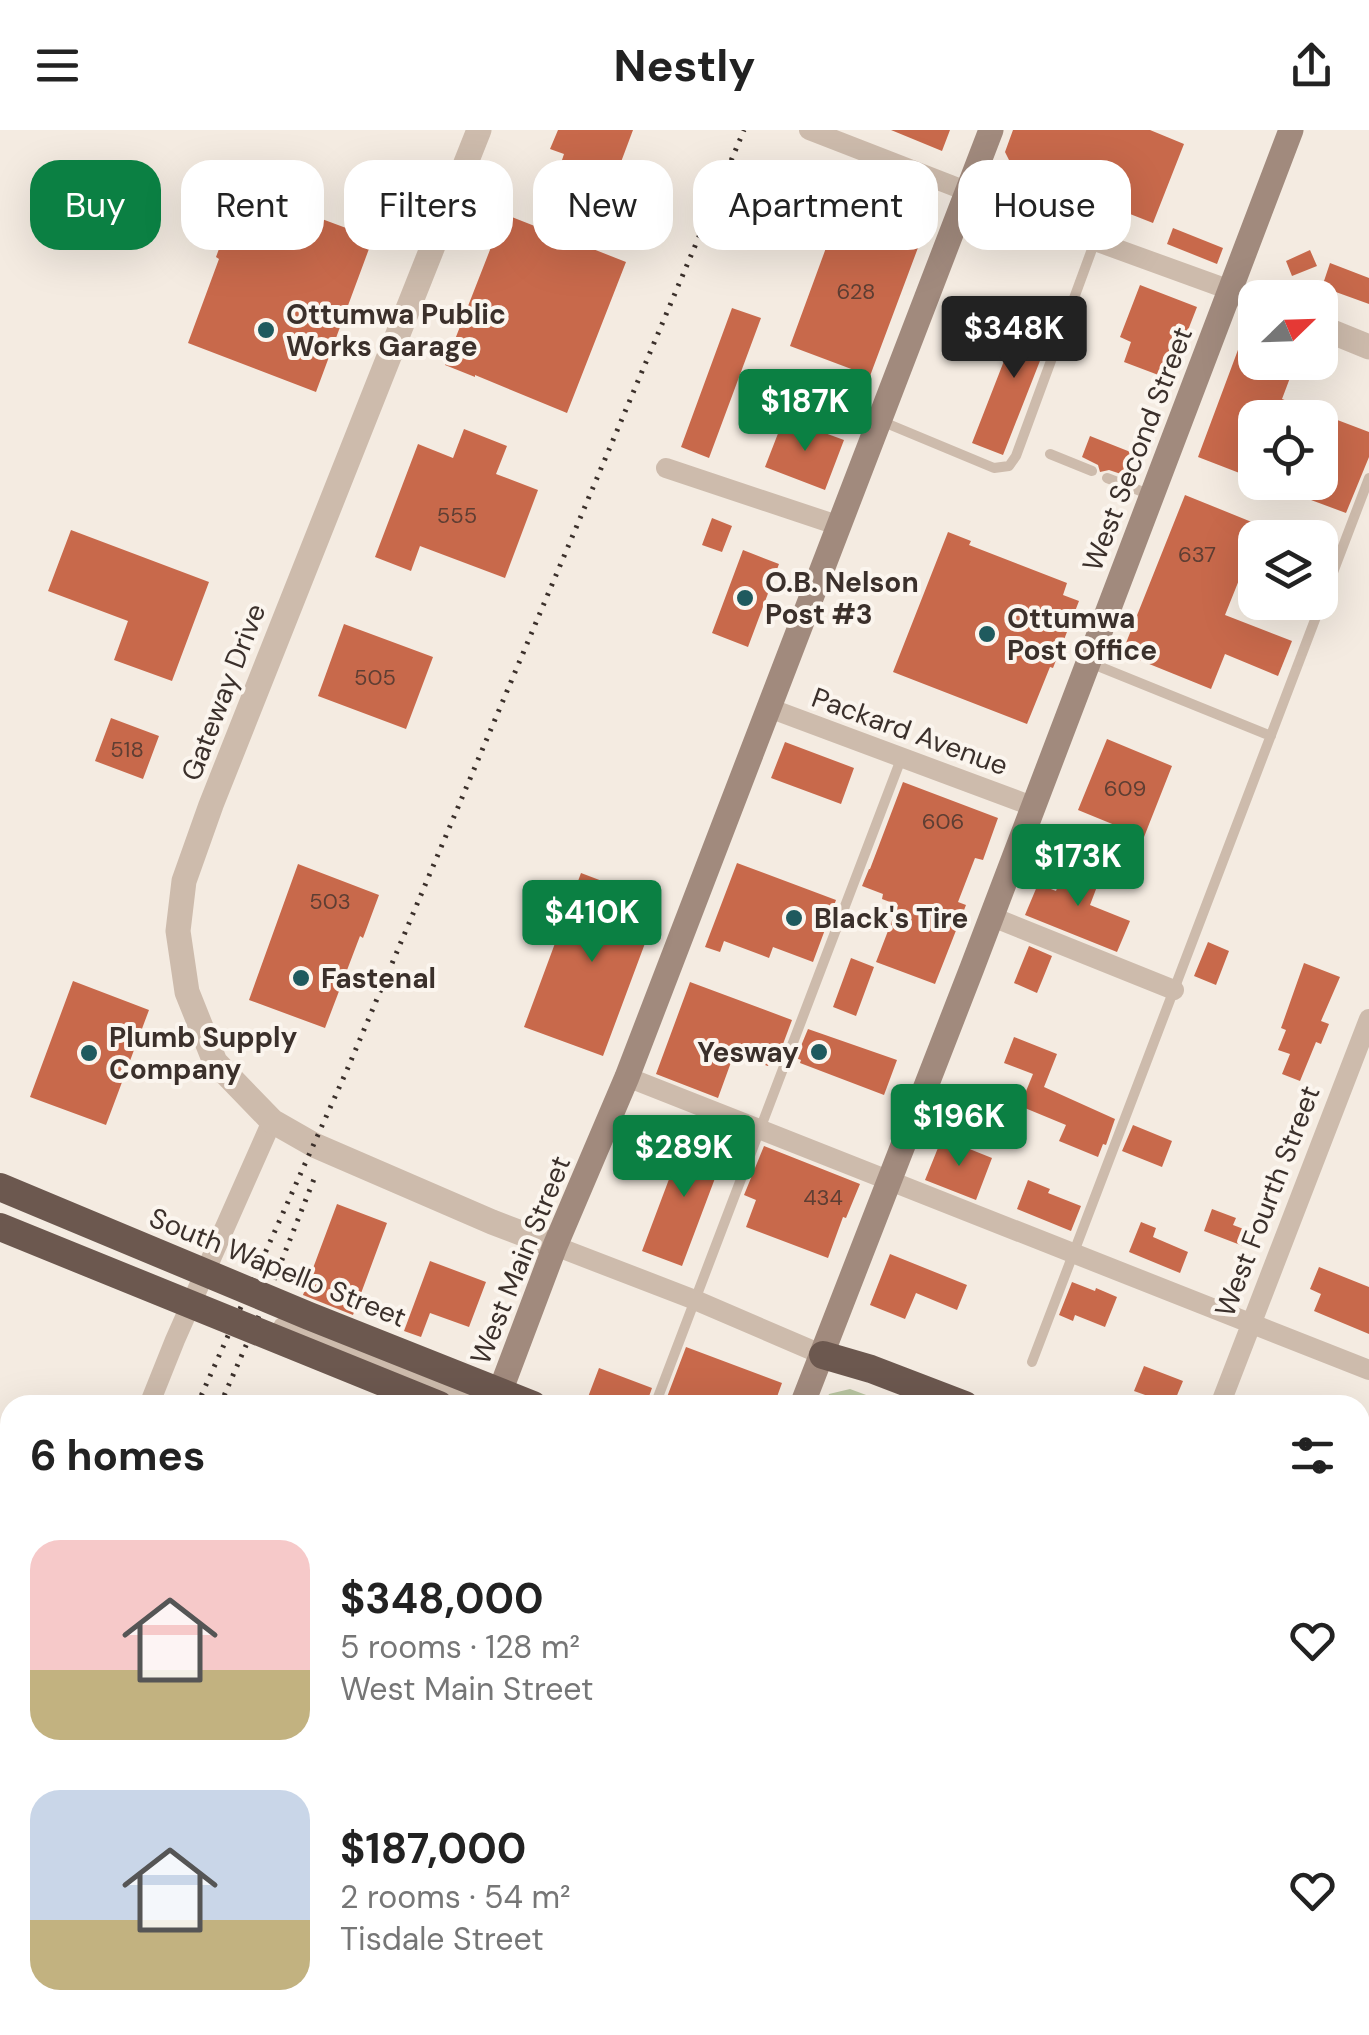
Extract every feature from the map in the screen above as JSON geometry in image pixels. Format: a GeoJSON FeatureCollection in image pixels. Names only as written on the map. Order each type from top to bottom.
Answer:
{"type":"FeatureCollection","features":[{"type":"Feature","properties":{"kind":"highway","name":"South Wapello Street"},"geometry":{"type":"LineString","coordinates":[[0,1187],[507,1395]]}},
{"type":"Feature","properties":{"kind":"highway"},"geometry":{"type":"LineString","coordinates":[[0,1228],[414,1395]]}},
{"type":"Feature","properties":{"kind":"highway"},"geometry":{"type":"LineString","coordinates":[[823,1355],[894,1395]]}},
{"type":"Feature","properties":{"kind":"highway"},"geometry":{"type":"LineString","coordinates":[[823,1355],[940,1395]]}},
{"type":"Feature","properties":{"kind":"main road","name":"West Main Street"},"geometry":{"type":"LineString","coordinates":[[980,160],[991,130]]}},
{"type":"Feature","properties":{"kind":"main road","name":"West Second Street"},"geometry":{"type":"LineString","coordinates":[[806,1395],[1291,130]]}},
{"type":"Feature","properties":{"kind":"main road","name":"West Main Street"},"geometry":{"type":"LineString","coordinates":[[499,1395],[627,1076],[958,217]]}},
{"type":"Feature","properties":{"kind":"street","name":"Gateway Drive"},"geometry":{"type":"LineString","coordinates":[[479,130],[184,881],[178,930],[187,992],[215,1062],[272,1121],[326,1151],[556,1246]]}},
{"type":"Feature","properties":{"kind":"street"},"geometry":{"type":"LineString","coordinates":[[809,130],[958,187]]}},
{"type":"Feature","properties":{"kind":"street"},"geometry":{"type":"LineString","coordinates":[[1118,250],[1238,293]]}},
{"type":"Feature","properties":{"kind":"street"},"geometry":{"type":"LineString","coordinates":[[1338,334],[1369,347]]}},
{"type":"Feature","properties":{"kind":"street"},"geometry":{"type":"LineString","coordinates":[[666,468],[840,526]]}},
{"type":"Feature","properties":{"kind":"street","name":"Packard Avenue"},"geometry":{"type":"LineString","coordinates":[[769,708],[1032,806]]}},
{"type":"Feature","properties":{"kind":"street"},"geometry":{"type":"LineString","coordinates":[[990,916],[1174,990]]}},
{"type":"Feature","properties":{"kind":"street","name":"West Fourth Street"},"geometry":{"type":"LineString","coordinates":[[1224,1395],[1369,1019]]}},
{"type":"Feature","properties":{"kind":"street"},"geometry":{"type":"LineString","coordinates":[[627,1076],[1369,1370]]}},
{"type":"Feature","properties":{"kind":"street"},"geometry":{"type":"LineString","coordinates":[[153,1395],[272,1121]]}},
{"type":"Feature","properties":{"kind":"street"},"geometry":{"type":"LineString","coordinates":[[556,1246],[823,1355]]}},
{"type":"Feature","properties":{"kind":"street","name":"South Wapello Street"},"geometry":{"type":"LineString","coordinates":[[283,1327],[453,1395]]}},
{"type":"Feature","properties":{"kind":"lane"},"geometry":{"type":"LineString","coordinates":[[880,421],[994,468],[1009,466],[1092,250]]}},
{"type":"Feature","properties":{"kind":"lane"},"geometry":{"type":"LineString","coordinates":[[1050,454],[1092,471]]}},
{"type":"Feature","properties":{"kind":"lane"},"geometry":{"type":"LineString","coordinates":[[1108,478],[1151,495]]}},
{"type":"Feature","properties":{"kind":"lane"},"geometry":{"type":"LineString","coordinates":[[1032,1362],[1369,478]]}},
{"type":"Feature","properties":{"kind":"lane"},"geometry":{"type":"LineString","coordinates":[[1088,662],[1271,736]]}},
{"type":"Feature","properties":{"kind":"lane"},"geometry":{"type":"LineString","coordinates":[[659,1395],[901,758]]}},
{"type":"Feature","properties":{"kind":"green space"},"geometry":{"type":"Polygon","coordinates":[[[850,1389],[866,1395],[829,1395],[850,1389]]]}},
{"type":"Feature","properties":{"kind":"building"},"geometry":{"type":"Polygon","coordinates":[[[558,130],[633,130],[622,160],[562,160],[564,154],[550,149],[558,130]]]}},
{"type":"Feature","properties":{"kind":"building"},"geometry":{"type":"Polygon","coordinates":[[[891,130],[950,130],[942,151],[891,130]]]}},
{"type":"Feature","properties":{"kind":"building"},"geometry":{"type":"Polygon","coordinates":[[[1013,130],[1150,130],[1184,144],[1153,223],[1131,214],[1131,160],[1009,160],[1005,152],[1013,130]]]}},
{"type":"Feature","properties":{"kind":"building"},"geometry":{"type":"Polygon","coordinates":[[[513,218],[533,225],[533,250],[596,250],[626,262],[567,413],[445,365],[490,250],[513,250],[513,218]]]}},
{"type":"Feature","properties":{"kind":"building","name":"Ottumwa Public Works Garage"},"geometry":{"type":"Polygon","coordinates":[[[324,220],[344,227],[344,250],[369,250],[316,392],[188,343],[219,259],[219,250],[324,250],[324,220]]]}},
{"type":"Feature","properties":{"kind":"building"},"geometry":{"type":"Polygon","coordinates":[[[1173,228],[1223,248],[1217,264],[1167,244],[1173,228]]]}},
{"type":"Feature","properties":{"kind":"building"},"geometry":{"type":"Polygon","coordinates":[[[825,250],[917,250],[870,376],[790,346],[825,250]]]}},
{"type":"Feature","properties":{"kind":"building"},"geometry":{"type":"Polygon","coordinates":[[[1310,250],[1317,266],[1292,276],[1286,261],[1310,250]]]}},
{"type":"Feature","properties":{"kind":"building"},"geometry":{"type":"Polygon","coordinates":[[[1330,263],[1369,278],[1369,304],[1338,293],[1338,280],[1324,280],[1330,263]]]}},
{"type":"Feature","properties":{"kind":"building"},"geometry":{"type":"Polygon","coordinates":[[[1140,285],[1197,307],[1169,379],[1124,362],[1131,342],[1120,337],[1140,285]]]}},
{"type":"Feature","properties":{"kind":"building"},"geometry":{"type":"Polygon","coordinates":[[[1025,307],[1056,320],[1003,455],[972,443],[1025,307]]]}},
{"type":"Feature","properties":{"kind":"building"},"geometry":{"type":"Polygon","coordinates":[[[732,308],[761,318],[709,458],[681,447],[732,308]]]}},
{"type":"Feature","properties":{"kind":"building"},"geometry":{"type":"Polygon","coordinates":[[[1238,350],[1238,380],[1289,380],[1285,400],[1238,400],[1238,472],[1198,457],[1238,350]]]}},
{"type":"Feature","properties":{"kind":"building"},"geometry":{"type":"Polygon","coordinates":[[[784,418],[844,440],[825,490],[765,467],[784,418]]]}},
{"type":"Feature","properties":{"kind":"building"},"geometry":{"type":"Polygon","coordinates":[[[1338,420],[1369,432],[1369,457],[1346,513],[1311,500],[1338,500],[1338,420]]]}},
{"type":"Feature","properties":{"kind":"building"},"geometry":{"type":"Polygon","coordinates":[[[464,429],[507,446],[496,474],[538,490],[505,578],[420,546],[411,571],[375,557],[418,444],[453,458],[464,429]]]}},
{"type":"Feature","properties":{"kind":"building"},"geometry":{"type":"Polygon","coordinates":[[[1090,436],[1133,453],[1124,475],[1109,470],[1100,472],[1098,465],[1082,457],[1090,436]]]}},
{"type":"Feature","properties":{"kind":"building"},"geometry":{"type":"Polygon","coordinates":[[[1185,495],[1247,520],[1238,520],[1238,582],[1225,615],[1292,641],[1278,676],[1225,654],[1211,689],[1122,653],[1185,495]]]}},
{"type":"Feature","properties":{"kind":"building"},"geometry":{"type":"Polygon","coordinates":[[[712,518],[732,526],[722,552],[702,545],[712,518]]]}},
{"type":"Feature","properties":{"kind":"building"},"geometry":{"type":"Polygon","coordinates":[[[71,530],[209,582],[172,681],[114,660],[128,621],[48,591],[71,530]]]}},
{"type":"Feature","properties":{"kind":"building","name":"Ottumwa Post Office"},"geometry":{"type":"Polygon","coordinates":[[[948,532],[971,541],[969,545],[1067,583],[1063,595],[1079,601],[1027,724],[893,672],[948,532]]]}},
{"type":"Feature","properties":{"kind":"building","name":"O.B. Nelson Post #3"},"geometry":{"type":"Polygon","coordinates":[[[743,550],[779,564],[748,647],[712,633],[743,550]]]}},
{"type":"Feature","properties":{"kind":"building"},"geometry":{"type":"Polygon","coordinates":[[[344,624],[433,657],[406,729],[318,696],[344,624]]]}},
{"type":"Feature","properties":{"kind":"building"},"geometry":{"type":"Polygon","coordinates":[[[111,718],[159,736],[143,779],[95,761],[111,718]]]}},
{"type":"Feature","properties":{"kind":"building"},"geometry":{"type":"Polygon","coordinates":[[[1107,739],[1172,766],[1144,837],[1078,810],[1107,739]]]}},
{"type":"Feature","properties":{"kind":"building"},"geometry":{"type":"Polygon","coordinates":[[[785,742],[854,768],[841,804],[771,778],[785,742]]]}},
{"type":"Feature","properties":{"kind":"building"},"geometry":{"type":"Polygon","coordinates":[[[903,782],[998,818],[983,860],[975,858],[958,902],[966,905],[935,984],[876,962],[898,905],[862,886],[903,782]]]}},
{"type":"Feature","properties":{"kind":"building"},"geometry":{"type":"Polygon","coordinates":[[[1067,862],[1101,876],[1090,905],[1130,921],[1117,952],[1025,915],[1038,884],[1056,891],[1067,862]]]}},
{"type":"Feature","properties":{"kind":"building","name":"Black's Tire"},"geometry":{"type":"Polygon","coordinates":[[[737,863],[836,900],[813,962],[773,947],[769,958],[724,941],[720,952],[705,947],[737,863]]]}},
{"type":"Feature","properties":{"kind":"building"},"geometry":{"type":"Polygon","coordinates":[[[298,864],[379,895],[325,1028],[249,1000],[298,864]]]}},
{"type":"Feature","properties":{"kind":"building"},"geometry":{"type":"Polygon","coordinates":[[[581,873],[660,903],[603,1056],[524,1027],[581,873]]]}},
{"type":"Feature","properties":{"kind":"building"},"geometry":{"type":"Polygon","coordinates":[[[1208,942],[1229,951],[1216,985],[1194,976],[1208,942]]]}},
{"type":"Feature","properties":{"kind":"building"},"geometry":{"type":"Polygon","coordinates":[[[1029,946],[1052,956],[1037,993],[1014,983],[1029,946]]]}},
{"type":"Feature","properties":{"kind":"building"},"geometry":{"type":"Polygon","coordinates":[[[851,958],[874,967],[856,1016],[833,1007],[851,958]]]}},
{"type":"Feature","properties":{"kind":"building"},"geometry":{"type":"Polygon","coordinates":[[[1304,963],[1340,977],[1321,1021],[1329,1024],[1321,1044],[1316,1042],[1300,1081],[1282,1074],[1290,1054],[1278,1050],[1286,1030],[1281,1028],[1304,963]]]}},
{"type":"Feature","properties":{"kind":"building","name":"Plumb Supply Company"},"geometry":{"type":"Polygon","coordinates":[[[73,981],[149,1010],[106,1125],[30,1097],[73,981]]]}},
{"type":"Feature","properties":{"kind":"building"},"geometry":{"type":"Polygon","coordinates":[[[690,982],[792,1020],[780,1052],[774,1050],[768,1066],[734,1054],[718,1098],[656,1074],[690,982]]]}},
{"type":"Feature","properties":{"kind":"building"},"geometry":{"type":"Polygon","coordinates":[[[808,1029],[897,1060],[884,1095],[800,1063],[796,1058],[808,1029]]]}},
{"type":"Feature","properties":{"kind":"building"},"geometry":{"type":"Polygon","coordinates":[[[1014,1037],[1057,1054],[1044,1087],[1115,1119],[1098,1157],[1059,1141],[1066,1125],[1020,1106],[1033,1074],[1004,1063],[1014,1037]]]}},
{"type":"Feature","properties":{"kind":"building"},"geometry":{"type":"Polygon","coordinates":[[[1133,1125],[1172,1141],[1162,1167],[1122,1151],[1133,1125]]]}},
{"type":"Feature","properties":{"kind":"building"},"geometry":{"type":"Polygon","coordinates":[[[686,1134],[726,1149],[682,1266],[642,1251],[686,1134]]]}},
{"type":"Feature","properties":{"kind":"building"},"geometry":{"type":"Polygon","coordinates":[[[942,1138],[992,1158],[976,1200],[925,1180],[942,1138]]]}},
{"type":"Feature","properties":{"kind":"building"},"geometry":{"type":"Polygon","coordinates":[[[764,1146],[860,1184],[828,1258],[746,1227],[756,1200],[744,1195],[764,1146]]]}},
{"type":"Feature","properties":{"kind":"building"},"geometry":{"type":"Polygon","coordinates":[[[1028,1180],[1081,1206],[1071,1231],[1017,1209],[1028,1180]]]}},
{"type":"Feature","properties":{"kind":"building"},"geometry":{"type":"Polygon","coordinates":[[[337,1204],[387,1223],[353,1315],[303,1295],[337,1204]]]}},
{"type":"Feature","properties":{"kind":"building"},"geometry":{"type":"Polygon","coordinates":[[[1212,1209],[1236,1218],[1233,1225],[1249,1231],[1243,1246],[1204,1231],[1212,1209]]]}},
{"type":"Feature","properties":{"kind":"building"},"geometry":{"type":"Polygon","coordinates":[[[1141,1222],[1156,1228],[1153,1237],[1188,1252],[1180,1273],[1129,1252],[1141,1222]]]}},
{"type":"Feature","properties":{"kind":"building"},"geometry":{"type":"Polygon","coordinates":[[[890,1254],[967,1285],[957,1310],[916,1293],[905,1319],[870,1305],[890,1254]]]}},
{"type":"Feature","properties":{"kind":"building"},"geometry":{"type":"Polygon","coordinates":[[[430,1261],[486,1282],[469,1327],[430,1313],[421,1337],[404,1331],[430,1261]]]}},
{"type":"Feature","properties":{"kind":"building"},"geometry":{"type":"Polygon","coordinates":[[[1319,1267],[1369,1287],[1369,1334],[1314,1311],[1321,1294],[1310,1289],[1319,1267]]]}},
{"type":"Feature","properties":{"kind":"building"},"geometry":{"type":"Polygon","coordinates":[[[1072,1282],[1117,1297],[1105,1327],[1075,1315],[1073,1321],[1059,1315],[1072,1282]]]}},
{"type":"Feature","properties":{"kind":"building"},"geometry":{"type":"Polygon","coordinates":[[[686,1347],[782,1383],[778,1395],[668,1395],[686,1347]]]}},
{"type":"Feature","properties":{"kind":"building"},"geometry":{"type":"Polygon","coordinates":[[[1144,1366],[1183,1381],[1177,1395],[1134,1391],[1144,1366]]]}},
{"type":"Feature","properties":{"kind":"building"},"geometry":{"type":"Polygon","coordinates":[[[599,1368],[652,1388],[650,1395],[589,1395],[599,1368]]]}},
{"type":"Feature","properties":{"kind":"railway"},"geometry":{"type":"LineString","coordinates":[[201,1395],[347,1070],[744,130]]}},
{"type":"Feature","properties":{"kind":"railway"},"geometry":{"type":"LineString","coordinates":[[224,1395],[316,1174]]}},
{"type":"Feature","properties":{"kind":"place","name":"Ottumwa Public Works Garage"},"geometry":{"type":"Point","coordinates":[266,330]}},
{"type":"Feature","properties":{"kind":"place","name":"O.B. Nelson Post #3"},"geometry":{"type":"Point","coordinates":[745,598]}},
{"type":"Feature","properties":{"kind":"place","name":"Ottumwa Post Office"},"geometry":{"type":"Point","coordinates":[987,634]}},
{"type":"Feature","properties":{"kind":"place","name":"Black's Tire"},"geometry":{"type":"Point","coordinates":[794,918]}},
{"type":"Feature","properties":{"kind":"place","name":"Fastenal"},"geometry":{"type":"Point","coordinates":[301,978]}},
{"type":"Feature","properties":{"kind":"place","name":"Yesway"},"geometry":{"type":"Point","coordinates":[819,1052]}},
{"type":"Feature","properties":{"kind":"place","name":"Plumb Supply Company"},"geometry":{"type":"Point","coordinates":[89,1053]}}]}
